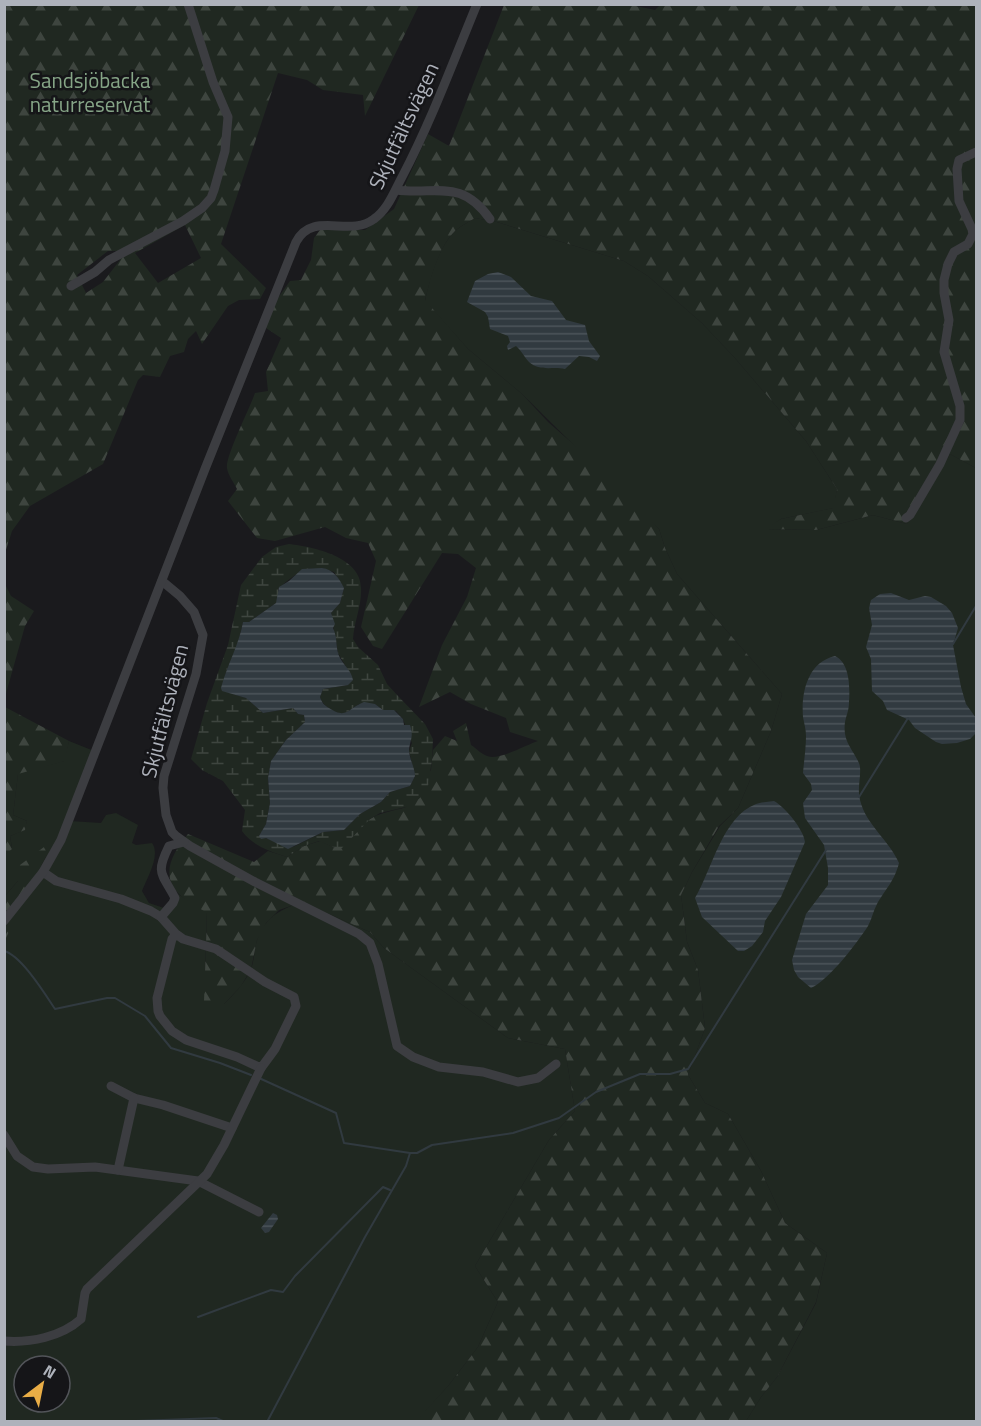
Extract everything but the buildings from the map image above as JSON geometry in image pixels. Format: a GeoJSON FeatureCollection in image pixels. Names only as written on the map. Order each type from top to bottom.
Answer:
{"type":"FeatureCollection","features":[{"type":"Feature","properties":{"kind":"street"},"geometry":{"type":"LineString","coordinates":[[70,286],[95,272],[109,260],[163,233],[202,208],[211,198],[225,152],[228,117],[213,82],[188,4]]}},
{"type":"Feature","properties":{"kind":"street","name":"Skjutfältsvägen"},"geometry":{"type":"LineString","coordinates":[[477,4],[438,99],[388,204],[372,220],[353,226],[308,228],[300,235],[258,335],[162,581],[194,612],[203,634],[196,674],[164,776],[163,788],[167,821],[172,832],[184,842],[255,882],[365,938],[374,949],[397,1046],[402,1051],[439,1068],[483,1072],[518,1082],[538,1078],[556,1064]]}},
{"type":"Feature","properties":{"kind":"street"},"geometry":{"type":"LineString","coordinates":[[906,518],[940,464],[960,420],[960,406],[944,351],[949,320],[945,304],[944,279],[950,257],[968,244],[973,234],[959,201],[957,169],[959,160],[976,152]]}},
{"type":"Feature","properties":{"kind":"street"},"geometry":{"type":"LineString","coordinates":[[396,190],[415,193],[455,191],[471,198],[483,208],[490,219]]}},
{"type":"Feature","properties":{"kind":"street"},"geometry":{"type":"LineString","coordinates":[[4,921],[43,872],[61,840],[162,581]]}},
{"type":"Feature","properties":{"kind":"street"},"geometry":{"type":"LineString","coordinates":[[161,917],[175,898],[160,868],[169,846],[184,842]]}},
{"type":"Feature","properties":{"kind":"street"},"geometry":{"type":"LineString","coordinates":[[4,1341],[35,1340],[74,1325],[81,1319],[87,1289],[207,1174],[261,1068],[275,1049],[296,1006],[294,997],[265,982],[216,949],[183,939],[161,917],[151,911],[129,902],[56,881],[43,872]]}},
{"type":"Feature","properties":{"kind":"street"},"geometry":{"type":"LineString","coordinates":[[176,934],[172,939],[157,998],[160,1016],[178,1036],[261,1068]]}},
{"type":"Feature","properties":{"kind":"street"},"geometry":{"type":"LineString","coordinates":[[111,1086],[134,1098],[232,1128]]}},
{"type":"Feature","properties":{"kind":"street"},"geometry":{"type":"LineString","coordinates":[[118,1170],[134,1098]]}},
{"type":"Feature","properties":{"kind":"street"},"geometry":{"type":"LineString","coordinates":[[4,1135],[17,1156],[33,1167],[48,1169],[87,1167],[198,1181],[259,1212]]}},
{"type":"Feature","properties":{"kind":"green space"},"geometry":{"type":"Polygon","coordinates":[[[626,4],[655,10],[661,4],[976,5],[976,468],[950,454],[907,524],[873,515],[816,530],[765,529],[781,519],[833,508],[837,489],[806,441],[702,323],[648,276],[624,261],[497,222],[475,218],[457,229],[444,245],[425,300],[468,349],[522,394],[548,422],[612,478],[659,529],[677,574],[782,694],[771,731],[738,808],[719,826],[681,895],[687,942],[698,970],[705,1028],[688,1075],[705,1103],[728,1114],[761,1171],[785,1223],[827,1253],[816,1302],[777,1377],[746,1421],[416,1421],[449,1385],[478,1347],[498,1302],[475,1266],[549,1140],[575,1111],[565,1049],[508,1038],[384,948],[370,932],[302,902],[279,910],[266,923],[257,940],[251,969],[241,986],[224,1004],[211,1008],[204,1002],[207,913],[179,894],[173,886],[169,871],[174,855],[188,834],[254,862],[268,851],[287,857],[304,846],[320,841],[335,848],[342,845],[370,819],[406,807],[431,770],[433,750],[445,736],[457,741],[453,731],[466,723],[471,745],[487,756],[505,755],[538,741],[510,732],[506,718],[471,704],[450,692],[419,707],[442,645],[467,597],[476,568],[458,554],[442,553],[382,649],[373,646],[361,627],[376,561],[368,543],[346,538],[325,527],[275,541],[257,538],[228,501],[237,489],[227,468],[227,462],[255,393],[268,391],[266,372],[281,338],[263,326],[275,302],[290,281],[301,280],[311,260],[314,238],[320,230],[365,230],[394,209],[428,134],[449,146],[504,5],[626,4]]]}},
{"type":"Feature","properties":{"kind":"green space","name":"Sandsjöbacka naturreservat"},"geometry":{"type":"Polygon","coordinates":[[[5,5],[419,5],[365,116],[363,95],[323,90],[307,80],[278,73],[221,244],[266,288],[260,299],[239,300],[228,306],[202,344],[196,331],[188,339],[184,352],[170,356],[160,377],[143,375],[138,380],[103,464],[30,506],[12,531],[5,553],[5,5]],[[185,225],[135,253],[158,283],[201,258],[185,225]],[[108,251],[77,275],[86,293],[103,282],[120,260],[118,251],[108,251]]]}},
{"type":"Feature","properties":{"kind":"green space"},"geometry":{"type":"Polygon","coordinates":[[[475,218],[497,222],[624,261],[648,276],[702,323],[735,358],[806,441],[837,489],[834,508],[781,519],[767,529],[816,530],[873,515],[907,524],[950,454],[976,468],[976,1421],[746,1421],[777,1377],[816,1303],[827,1253],[785,1223],[761,1171],[728,1114],[705,1103],[688,1075],[705,1028],[698,970],[687,942],[681,895],[720,826],[738,808],[771,731],[782,694],[677,574],[659,529],[522,394],[468,349],[425,301],[432,274],[444,245],[457,229],[475,218]]]}},
{"type":"Feature","properties":{"kind":"green space"},"geometry":{"type":"Polygon","coordinates":[[[289,544],[323,551],[345,561],[353,568],[359,577],[361,594],[353,639],[358,647],[378,665],[387,684],[425,724],[433,739],[428,786],[420,798],[406,807],[380,813],[370,819],[342,848],[335,848],[319,841],[304,846],[287,857],[262,847],[246,836],[242,831],[245,810],[223,781],[202,770],[191,759],[207,703],[228,645],[241,585],[262,557],[276,547],[289,544]],[[322,568],[300,572],[278,589],[279,596],[276,603],[249,622],[243,622],[238,643],[225,675],[230,693],[246,698],[263,713],[293,708],[298,714],[304,715],[305,722],[286,740],[271,761],[268,778],[270,803],[266,824],[259,836],[293,847],[323,832],[344,830],[360,814],[381,802],[390,792],[410,786],[415,776],[409,751],[412,743],[403,719],[396,711],[383,710],[375,704],[359,704],[344,714],[327,707],[320,697],[323,689],[348,685],[352,677],[338,653],[331,613],[340,603],[344,588],[334,572],[322,568]]]}},
{"type":"Feature","properties":{"kind":"green space"},"geometry":{"type":"Polygon","coordinates":[[[5,584],[11,596],[34,611],[25,626],[5,697],[5,584]]]}},
{"type":"Feature","properties":{"kind":"green space"},"geometry":{"type":"Polygon","coordinates":[[[5,707],[69,741],[65,761],[18,774],[13,815],[27,821],[25,830],[10,836],[12,849],[5,855],[5,707]]]}},
{"type":"Feature","properties":{"kind":"green space"},"geometry":{"type":"Polygon","coordinates":[[[69,741],[99,753],[70,821],[101,823],[106,815],[116,813],[138,825],[132,843],[136,845],[152,843],[155,854],[142,891],[149,903],[167,909],[178,894],[207,912],[205,972],[224,1004],[248,976],[259,935],[268,921],[286,908],[302,902],[370,932],[384,948],[508,1038],[565,1049],[575,1111],[549,1140],[475,1266],[498,1302],[478,1347],[417,1421],[5,1421],[4,940],[46,856],[5,896],[5,855],[12,848],[10,836],[24,830],[27,821],[13,815],[18,773],[64,761],[69,741]]]}},
{"type":"Feature","properties":{"kind":"green space"},"geometry":{"type":"Polygon","coordinates":[[[48,844],[46,856],[5,940],[5,896],[18,881],[20,865],[48,844]]]}},
{"type":"Feature","properties":{"kind":"shaded area"},"geometry":{"type":"Polygon","coordinates":[[[498,272],[511,277],[531,296],[552,301],[566,320],[585,325],[589,341],[600,356],[597,361],[579,356],[565,369],[542,368],[529,362],[516,346],[508,350],[507,346],[510,342],[508,336],[490,329],[485,312],[467,302],[475,281],[498,272]]]}},
{"type":"Feature","properties":{"kind":"shaded area"},"geometry":{"type":"Polygon","coordinates":[[[322,568],[335,575],[344,588],[340,603],[331,613],[335,624],[333,628],[338,655],[353,680],[348,685],[323,689],[320,697],[322,702],[340,713],[347,712],[364,702],[375,704],[383,710],[394,710],[403,719],[404,725],[410,725],[412,736],[409,753],[415,776],[410,786],[390,792],[381,802],[360,814],[344,830],[323,832],[288,849],[266,838],[261,839],[259,836],[266,824],[270,803],[268,778],[271,761],[286,740],[305,722],[304,715],[298,714],[293,708],[263,713],[246,698],[222,691],[221,688],[243,622],[249,622],[276,603],[279,587],[302,569],[322,568]]]}},
{"type":"Feature","properties":{"kind":"shaded area"},"geometry":{"type":"Polygon","coordinates":[[[891,593],[909,600],[925,596],[931,597],[946,606],[952,613],[958,628],[953,645],[961,687],[966,704],[976,718],[976,733],[970,739],[957,743],[936,742],[915,728],[909,720],[887,710],[883,701],[872,691],[871,659],[866,647],[872,625],[869,608],[871,600],[880,594],[891,593]]]}},
{"type":"Feature","properties":{"kind":"shaded area"},"geometry":{"type":"Polygon","coordinates":[[[835,656],[844,664],[848,676],[849,706],[845,734],[860,767],[860,800],[867,817],[899,863],[863,933],[834,969],[811,988],[798,977],[792,960],[806,914],[828,885],[828,868],[824,845],[805,818],[803,803],[812,790],[811,784],[803,773],[806,736],[803,698],[812,671],[826,659],[835,656]]]}},
{"type":"Feature","properties":{"kind":"shaded area"},"geometry":{"type":"Polygon","coordinates":[[[774,801],[793,819],[805,842],[781,897],[765,921],[763,932],[752,946],[744,951],[738,951],[702,917],[695,898],[719,845],[735,820],[756,804],[774,801]]]}},
{"type":"Feature","properties":{"kind":"shaded area"},"geometry":{"type":"Polygon","coordinates":[[[273,1213],[278,1219],[269,1232],[265,1233],[261,1228],[273,1213]]]}},
{"type":"Feature","properties":{"kind":"waterway"},"geometry":{"type":"LineString","coordinates":[[953,644],[976,606]]}},
{"type":"Feature","properties":{"kind":"waterway"},"geometry":{"type":"LineString","coordinates":[[859,797],[908,718]]}},
{"type":"Feature","properties":{"kind":"waterway"},"geometry":{"type":"LineString","coordinates":[[267,1422],[365,1237],[406,1166],[410,1153],[417,1153],[432,1145],[513,1133],[559,1118],[596,1092],[640,1074],[670,1074],[688,1069],[826,850]]}},
{"type":"Feature","properties":{"kind":"waterway"},"geometry":{"type":"LineString","coordinates":[[4,951],[11,954],[25,967],[55,1009],[115,998],[145,1016],[171,1048],[251,1075]]}},
{"type":"Feature","properties":{"kind":"waterway"},"geometry":{"type":"LineString","coordinates":[[259,1078],[336,1113],[344,1143],[410,1153]]}},
{"type":"Feature","properties":{"kind":"waterway"},"geometry":{"type":"LineString","coordinates":[[198,1317],[271,1290],[283,1292],[295,1276],[383,1187],[390,1190]]}},
{"type":"Feature","properties":{"kind":"waterway"},"geometry":{"type":"LineString","coordinates":[[136,1421],[216,1418],[225,1422]]}}]}
